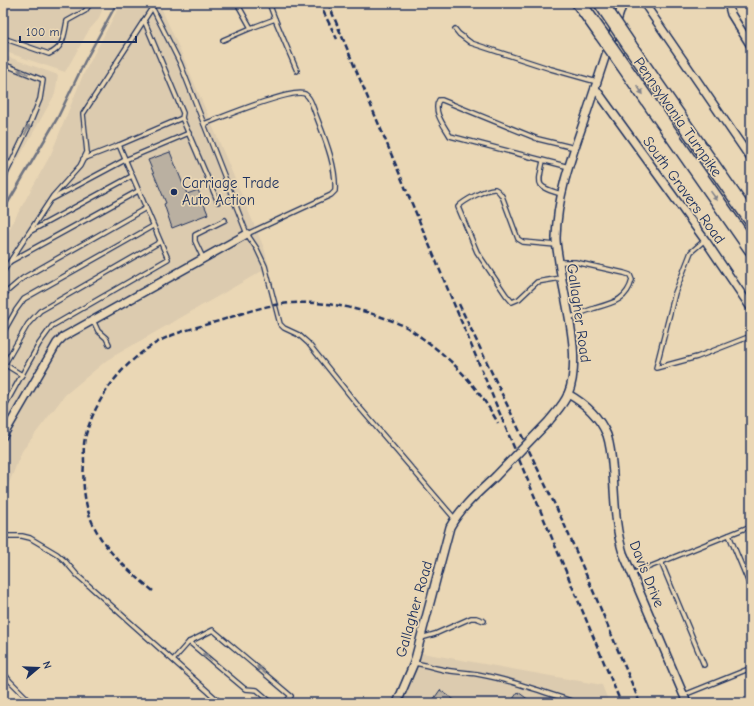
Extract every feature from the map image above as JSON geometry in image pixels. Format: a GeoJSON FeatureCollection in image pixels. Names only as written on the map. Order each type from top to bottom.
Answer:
{"type":"FeatureCollection","features":[{"type":"Feature","properties":{"kind":"highway","name":"Pennsylvania Turnpike"},"geometry":{"type":"LineString","coordinates":[[579,3],[751,249]]}},
{"type":"Feature","properties":{"kind":"highway","name":"Pennsylvania Turnpike"},"geometry":{"type":"LineString","coordinates":[[604,8],[751,220]]}},
{"type":"Feature","properties":{"kind":"street","name":"Gallagher Road"},"geometry":{"type":"LineString","coordinates":[[397,703],[414,663],[450,527],[455,518],[478,492],[495,477],[550,421],[568,394],[574,368],[568,318],[556,245],[557,212],[575,148],[623,3]]}},
{"type":"Feature","properties":{"kind":"street"},"geometry":{"type":"LineString","coordinates":[[644,3],[751,159]]}},
{"type":"Feature","properties":{"kind":"street"},"geometry":{"type":"LineString","coordinates":[[728,3],[731,14],[751,46]]}},
{"type":"Feature","properties":{"kind":"street","name":"South Gravers Road"},"geometry":{"type":"LineString","coordinates":[[596,85],[751,308]]}},
{"type":"Feature","properties":{"kind":"street"},"geometry":{"type":"LineString","coordinates":[[3,436],[57,342],[63,337],[247,234]]}},
{"type":"Feature","properties":{"kind":"street","name":"Davis Drive"},"geometry":{"type":"LineString","coordinates":[[568,394],[583,402],[597,417],[607,436],[611,458],[618,536],[623,553],[687,703]]}},
{"type":"Feature","properties":{"kind":"lane"},"geometry":{"type":"LineString","coordinates":[[3,38],[49,54],[56,51],[61,45],[67,21],[85,11],[91,3]]}},
{"type":"Feature","properties":{"kind":"lane"},"geometry":{"type":"LineString","coordinates":[[150,3],[180,63],[247,234],[257,249],[265,266],[280,324],[284,328],[299,335],[308,343],[360,408],[455,518]]}},
{"type":"Feature","properties":{"kind":"lane"},"geometry":{"type":"LineString","coordinates":[[237,3],[251,28]]}},
{"type":"Feature","properties":{"kind":"lane"},"geometry":{"type":"LineString","coordinates":[[269,3],[297,71]]}},
{"type":"Feature","properties":{"kind":"lane"},"geometry":{"type":"LineString","coordinates":[[3,272],[51,199],[80,166],[87,152],[83,114],[152,8]]}},
{"type":"Feature","properties":{"kind":"lane"},"geometry":{"type":"LineString","coordinates":[[223,40],[275,19]]}},
{"type":"Feature","properties":{"kind":"lane"},"geometry":{"type":"LineString","coordinates":[[144,20],[183,113],[182,118],[218,202]]}},
{"type":"Feature","properties":{"kind":"lane"},"geometry":{"type":"LineString","coordinates":[[455,29],[471,43],[596,85]]}},
{"type":"Feature","properties":{"kind":"lane"},"geometry":{"type":"LineString","coordinates":[[3,64],[42,80],[40,99],[29,126],[3,180]]}},
{"type":"Feature","properties":{"kind":"lane"},"geometry":{"type":"LineString","coordinates":[[204,124],[269,101],[299,93],[310,99],[333,167],[336,181],[335,191],[331,195],[247,234]]}},
{"type":"Feature","properties":{"kind":"lane"},"geometry":{"type":"LineString","coordinates":[[569,168],[450,136],[436,110],[436,104],[439,100],[442,100],[538,140],[575,148]]}},
{"type":"Feature","properties":{"kind":"lane"},"geometry":{"type":"LineString","coordinates":[[83,159],[119,146],[182,118]]}},
{"type":"Feature","properties":{"kind":"lane"},"geometry":{"type":"LineString","coordinates":[[51,199],[125,160],[189,133]]}},
{"type":"Feature","properties":{"kind":"lane"},"geometry":{"type":"LineString","coordinates":[[3,409],[39,344],[52,326],[168,258],[119,146]]}},
{"type":"Feature","properties":{"kind":"lane"},"geometry":{"type":"LineString","coordinates":[[3,157],[10,165]]}},
{"type":"Feature","properties":{"kind":"lane"},"geometry":{"type":"LineString","coordinates":[[543,161],[539,181],[540,186],[561,194]]}},
{"type":"Feature","properties":{"kind":"lane"},"geometry":{"type":"LineString","coordinates":[[30,232],[132,176]]}},
{"type":"Feature","properties":{"kind":"lane"},"geometry":{"type":"LineString","coordinates":[[556,245],[522,242],[518,239],[502,196],[500,192],[495,190],[470,197],[458,207],[477,252],[512,302],[524,295],[537,282],[561,278]]}},
{"type":"Feature","properties":{"kind":"lane"},"geometry":{"type":"LineString","coordinates":[[10,262],[138,191]]}},
{"type":"Feature","properties":{"kind":"lane"},"geometry":{"type":"LineString","coordinates":[[3,295],[23,278],[146,208]]}},
{"type":"Feature","properties":{"kind":"lane"},"geometry":{"type":"LineString","coordinates":[[203,258],[195,241],[195,235],[225,220]]}},
{"type":"Feature","properties":{"kind":"lane"},"geometry":{"type":"LineString","coordinates":[[3,333],[24,299],[153,226]]}},
{"type":"Feature","properties":{"kind":"lane"},"geometry":{"type":"LineString","coordinates":[[704,240],[691,252],[675,293],[656,368],[697,357],[751,336]]}},
{"type":"Feature","properties":{"kind":"lane"},"geometry":{"type":"LineString","coordinates":[[22,375],[4,365],[28,324],[40,311],[160,242]]}},
{"type":"Feature","properties":{"kind":"lane"},"geometry":{"type":"LineString","coordinates":[[559,262],[575,262],[624,273],[630,275],[632,280],[622,298],[619,300],[612,304],[568,318]]}},
{"type":"Feature","properties":{"kind":"lane"},"geometry":{"type":"LineString","coordinates":[[93,320],[98,331],[106,338],[109,344]]}},
{"type":"Feature","properties":{"kind":"lane"},"geometry":{"type":"LineString","coordinates":[[632,574],[746,528],[751,529]]}},
{"type":"Feature","properties":{"kind":"lane"},"geometry":{"type":"LineString","coordinates":[[729,535],[751,588]]}},
{"type":"Feature","properties":{"kind":"lane"},"geometry":{"type":"LineString","coordinates":[[3,536],[22,536],[30,538],[57,554],[77,575],[221,703]]}},
{"type":"Feature","properties":{"kind":"lane"},"geometry":{"type":"LineString","coordinates":[[661,562],[704,665]]}},
{"type":"Feature","properties":{"kind":"lane"},"geometry":{"type":"LineString","coordinates":[[420,638],[435,634],[471,618],[484,621]]}},
{"type":"Feature","properties":{"kind":"lane"},"geometry":{"type":"LineString","coordinates":[[173,660],[189,642],[213,630],[291,696],[285,703]]}},
{"type":"Feature","properties":{"kind":"lane"},"geometry":{"type":"LineString","coordinates":[[189,642],[245,688],[257,690],[272,703]]}},
{"type":"Feature","properties":{"kind":"lane"},"geometry":{"type":"LineString","coordinates":[[414,663],[506,680],[577,703]]}},
{"type":"Feature","properties":{"kind":"lane"},"geometry":{"type":"LineString","coordinates":[[684,695],[751,668]]}},
{"type":"Feature","properties":{"kind":"lane"},"geometry":{"type":"LineString","coordinates":[[3,672],[32,703]]}},
{"type":"Feature","properties":{"kind":"shaded area"},"geometry":{"type":"Polygon","coordinates":[[[3,3],[105,3],[98,20],[89,30],[65,72],[3,51],[3,3]]]}},
{"type":"Feature","properties":{"kind":"shaded area"},"geometry":{"type":"Polygon","coordinates":[[[121,3],[159,3],[264,248],[269,267],[107,360],[65,395],[22,451],[3,498],[3,240],[51,154],[83,75],[121,3]]]}},
{"type":"Feature","properties":{"kind":"shaded area"},"geometry":{"type":"Polygon","coordinates":[[[3,55],[58,75],[55,94],[3,186],[3,55]]]}},
{"type":"Feature","properties":{"kind":"shaded area"},"geometry":{"type":"Polygon","coordinates":[[[416,652],[602,685],[609,703],[396,703],[416,652]]]}},
{"type":"Feature","properties":{"kind":"building","name":"Carriage Trade Auto Action"},"geometry":{"type":"Polygon","coordinates":[[[170,152],[187,194],[198,190],[208,214],[172,228],[164,204],[166,203],[148,160],[170,152]]]}},
{"type":"Feature","properties":{"kind":"building"},"geometry":{"type":"Polygon","coordinates":[[[440,690],[459,703],[431,703],[440,690]]]}},
{"type":"Feature","properties":{"kind":"building"},"geometry":{"type":"Polygon","coordinates":[[[518,692],[533,703],[510,703],[518,692]]]}},
{"type":"Feature","properties":{"kind":"waterway"},"geometry":{"type":"LineString","coordinates":[[3,211],[58,117],[85,61],[117,3]]}},
{"type":"Feature","properties":{"kind":"railway"},"geometry":{"type":"LineString","coordinates":[[319,3],[337,39]]}},
{"type":"Feature","properties":{"kind":"railway"},"geometry":{"type":"LineString","coordinates":[[328,3],[621,703]]}},
{"type":"Feature","properties":{"kind":"railway"},"geometry":{"type":"LineString","coordinates":[[153,591],[114,556],[101,539],[92,522],[85,498],[83,480],[84,447],[85,438],[96,410],[112,383],[132,361],[144,351],[163,339],[246,312],[284,304],[321,303],[362,311],[405,326],[445,356],[456,366],[474,387],[498,423]]}},
{"type":"Feature","properties":{"kind":"railway"},"geometry":{"type":"LineString","coordinates":[[459,304],[565,526],[640,703]]}},
{"type":"Feature","properties":{"kind":"place","name":"Carriage Trade Auto Action"},"geometry":{"type":"Point","coordinates":[174,192]}}]}
